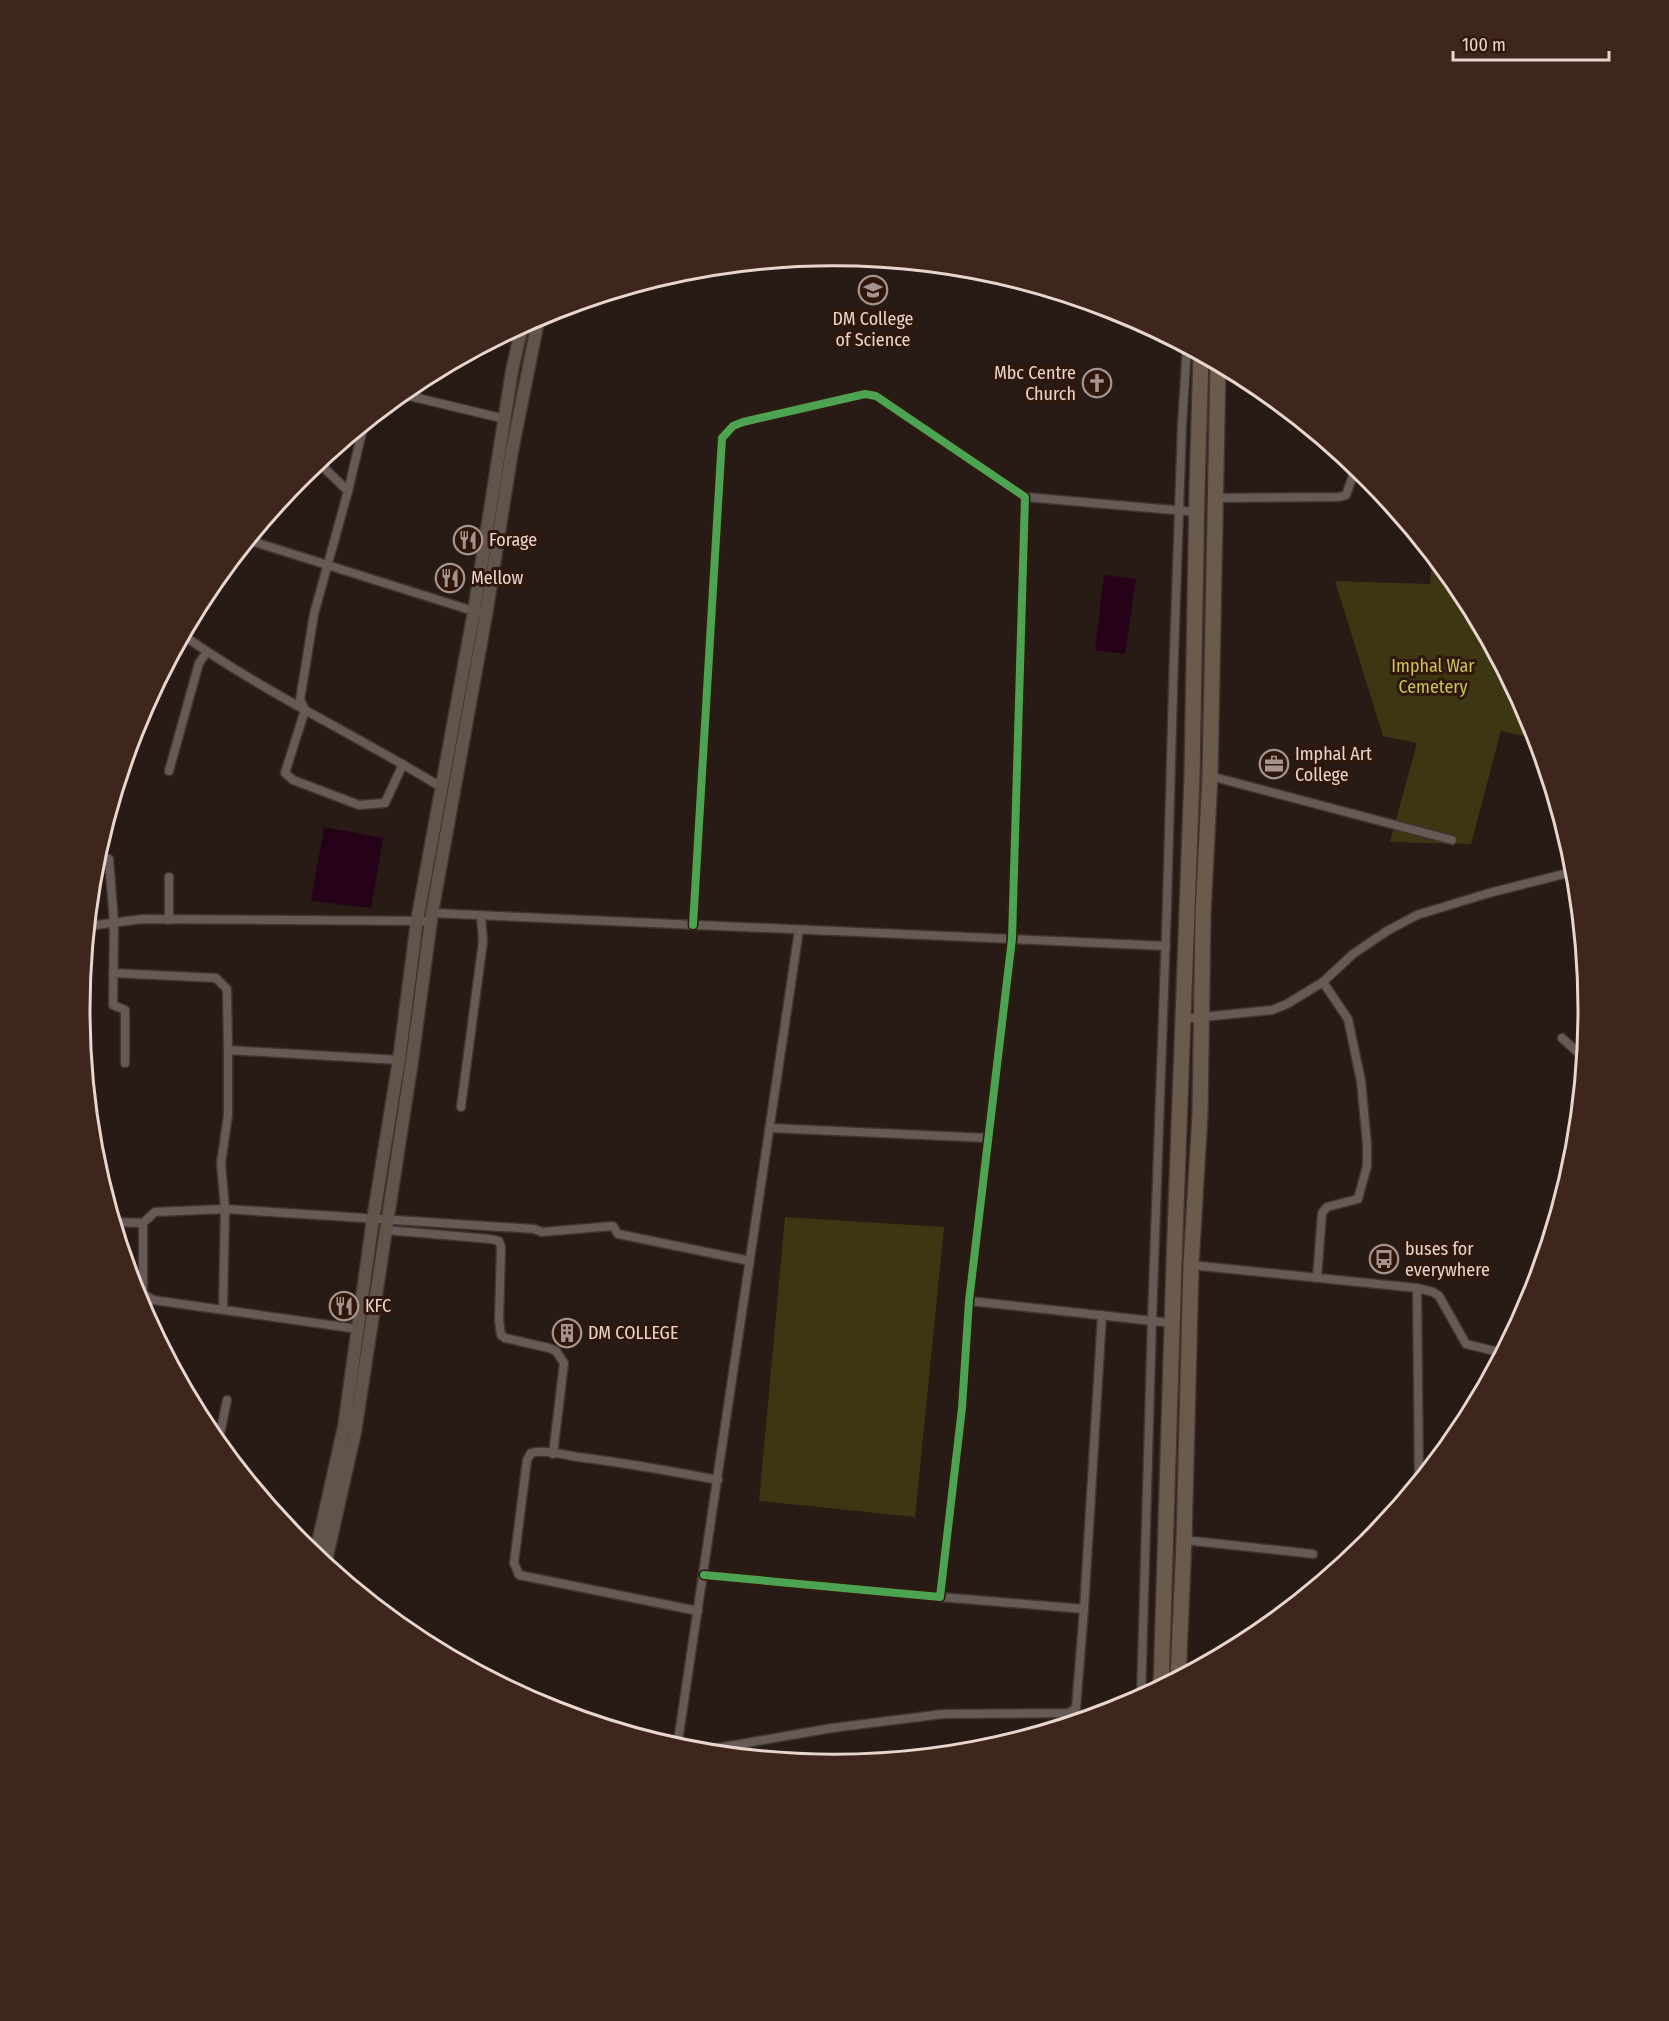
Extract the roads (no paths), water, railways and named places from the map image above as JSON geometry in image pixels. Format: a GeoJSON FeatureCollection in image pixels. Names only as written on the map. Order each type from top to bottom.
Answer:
{"type":"FeatureCollection","features":[{"type":"Feature","properties":{"kind":"highway"},"geometry":{"type":"LineString","coordinates":[[1161,1679],[1192,776],[1201,363]]}},
{"type":"Feature","properties":{"kind":"highway"},"geometry":{"type":"LineString","coordinates":[[1178,1670],[1191,1264],[1203,1018],[1203,915],[1210,776],[1217,372]]}},
{"type":"Feature","properties":{"kind":"highway"},"geometry":{"type":"LineString","coordinates":[[1168,1455],[1186,1456]]}},
{"type":"Feature","properties":{"kind":"main road"},"geometry":{"type":"LineString","coordinates":[[318,1546],[350,1429],[358,1329],[373,1219],[399,1060],[417,921],[441,787],[480,613],[536,329]]}},
{"type":"Feature","properties":{"kind":"main road"},"geometry":{"type":"LineString","coordinates":[[327,1554],[386,1225],[412,1061],[431,917],[480,613],[505,419],[520,336]]}},
{"type":"Feature","properties":{"kind":"street"},"geometry":{"type":"LineString","coordinates":[[1142,1688],[1174,654],[1186,355]]}},
{"type":"Feature","properties":{"kind":"street"},"geometry":{"type":"LineString","coordinates":[[693,925],[722,438],[726,431],[743,422],[870,394],[885,401],[1025,497],[1196,512]]}},
{"type":"Feature","properties":{"kind":"street"},"geometry":{"type":"LineString","coordinates":[[413,397],[505,419]]}},
{"type":"Feature","properties":{"kind":"street"},"geometry":{"type":"LineString","coordinates":[[361,437],[314,614],[300,700],[305,710],[285,772],[293,780],[359,805],[385,803],[403,764]]}},
{"type":"Feature","properties":{"kind":"street"},"geometry":{"type":"LineString","coordinates":[[325,469],[348,491]]}},
{"type":"Feature","properties":{"kind":"street"},"geometry":{"type":"LineString","coordinates":[[1215,498],[1339,497],[1346,495],[1353,476]]}},
{"type":"Feature","properties":{"kind":"street"},"geometry":{"type":"LineString","coordinates":[[940,1597],[962,1408],[969,1301],[1012,939],[1025,497]]}},
{"type":"Feature","properties":{"kind":"street"},"geometry":{"type":"LineString","coordinates":[[256,542],[480,613]]}},
{"type":"Feature","properties":{"kind":"street"},"geometry":{"type":"LineString","coordinates":[[189,639],[305,710],[441,787]]}},
{"type":"Feature","properties":{"kind":"street"},"geometry":{"type":"LineString","coordinates":[[169,771],[199,663],[207,652]]}},
{"type":"Feature","properties":{"kind":"street"},"geometry":{"type":"LineString","coordinates":[[1210,776],[1452,840]]}},
{"type":"Feature","properties":{"kind":"street"},"geometry":{"type":"LineString","coordinates":[[109,859],[114,922],[113,1005],[125,1010],[125,1063]]}},
{"type":"Feature","properties":{"kind":"street"},"geometry":{"type":"LineString","coordinates":[[1183,1019],[1272,1010],[1287,1005],[1323,982],[1353,954],[1387,931],[1417,915],[1489,893],[1566,873]]}},
{"type":"Feature","properties":{"kind":"street"},"geometry":{"type":"LineString","coordinates":[[169,877],[169,920]]}},
{"type":"Feature","properties":{"kind":"street"},"geometry":{"type":"LineString","coordinates":[[95,925],[143,919],[417,921],[431,917],[480,916],[1166,946]]}},
{"type":"Feature","properties":{"kind":"street"},"geometry":{"type":"LineString","coordinates":[[461,1107],[483,941],[480,916]]}},
{"type":"Feature","properties":{"kind":"street"},"geometry":{"type":"LineString","coordinates":[[678,1739],[799,930]]}},
{"type":"Feature","properties":{"kind":"street"},"geometry":{"type":"LineString","coordinates":[[113,973],[216,978],[228,988],[228,1115],[220,1163],[225,1209],[223,1310]]}},
{"type":"Feature","properties":{"kind":"street"},"geometry":{"type":"LineString","coordinates":[[1317,1278],[1322,1213],[1327,1207],[1356,1201],[1360,1196],[1367,1166],[1361,1082],[1348,1019],[1323,982]]}},
{"type":"Feature","properties":{"kind":"street"},"geometry":{"type":"LineString","coordinates":[[1562,1038],[1577,1052]]}},
{"type":"Feature","properties":{"kind":"street"},"geometry":{"type":"LineString","coordinates":[[228,1050],[399,1060]]}},
{"type":"Feature","properties":{"kind":"street"},"geometry":{"type":"LineString","coordinates":[[770,1128],[988,1138]]}},
{"type":"Feature","properties":{"kind":"street"},"geometry":{"type":"LineString","coordinates":[[143,1284],[143,1223],[154,1212],[225,1209],[373,1219],[386,1225],[499,1241],[501,1246],[499,1321],[501,1335],[505,1338],[549,1348],[555,1351],[564,1363],[565,1370],[553,1454]]}},
{"type":"Feature","properties":{"kind":"street"},"geometry":{"type":"LineString","coordinates":[[121,1222],[143,1223]]}},
{"type":"Feature","properties":{"kind":"street"},"geometry":{"type":"LineString","coordinates":[[386,1225],[534,1229],[542,1232],[613,1226],[618,1233],[750,1261]]}},
{"type":"Feature","properties":{"kind":"street"},"geometry":{"type":"LineString","coordinates":[[1191,1264],[1417,1288],[1437,1293],[1466,1344],[1496,1351]]}},
{"type":"Feature","properties":{"kind":"street"},"geometry":{"type":"LineString","coordinates":[[1417,1288],[1419,1471]]}},
{"type":"Feature","properties":{"kind":"street"},"geometry":{"type":"LineString","coordinates":[[148,1297],[153,1300],[358,1329]]}},
{"type":"Feature","properties":{"kind":"street"},"geometry":{"type":"LineString","coordinates":[[969,1301],[1172,1323]]}},
{"type":"Feature","properties":{"kind":"street"},"geometry":{"type":"LineString","coordinates":[[724,1747],[832,1728],[943,1714],[1069,1713],[1076,1708],[1102,1315]]}},
{"type":"Feature","properties":{"kind":"street"},"geometry":{"type":"LineString","coordinates":[[221,1432],[227,1400]]}},
{"type":"Feature","properties":{"kind":"street"},"geometry":{"type":"LineString","coordinates":[[698,1611],[519,1575],[514,1563],[527,1460],[531,1453],[536,1452],[636,1465],[718,1480]]}},
{"type":"Feature","properties":{"kind":"street"},"geometry":{"type":"LineString","coordinates":[[1184,1540],[1313,1554]]}},
{"type":"Feature","properties":{"kind":"street"},"geometry":{"type":"LineString","coordinates":[[704,1575],[1084,1609]]}},
{"type":"Feature","properties":{"kind":"place","name":"DM College of Science"},"geometry":{"type":"Point","coordinates":[873,290]}},
{"type":"Feature","properties":{"kind":"place","name":"Mbc Centre Church"},"geometry":{"type":"Point","coordinates":[1097,383]}},
{"type":"Feature","properties":{"kind":"place","name":"Forage"},"geometry":{"type":"Point","coordinates":[468,540]}},
{"type":"Feature","properties":{"kind":"place","name":"Mellow"},"geometry":{"type":"Point","coordinates":[450,578]}},
{"type":"Feature","properties":{"kind":"place","name":"Imphal Art College"},"geometry":{"type":"Point","coordinates":[1274,764]}},
{"type":"Feature","properties":{"kind":"place","name":"buses for everywhere"},"geometry":{"type":"Point","coordinates":[1384,1259]}},
{"type":"Feature","properties":{"kind":"place","name":"KFC"},"geometry":{"type":"Point","coordinates":[344,1306]}},
{"type":"Feature","properties":{"kind":"place","name":"DM COLLEGE"},"geometry":{"type":"Point","coordinates":[567,1333]}},
{"type":"Feature","properties":{"kind":"park label","name":"Imphal War Cemetery"},"geometry":{"type":"Point","coordinates":[1433,676]}}]}
